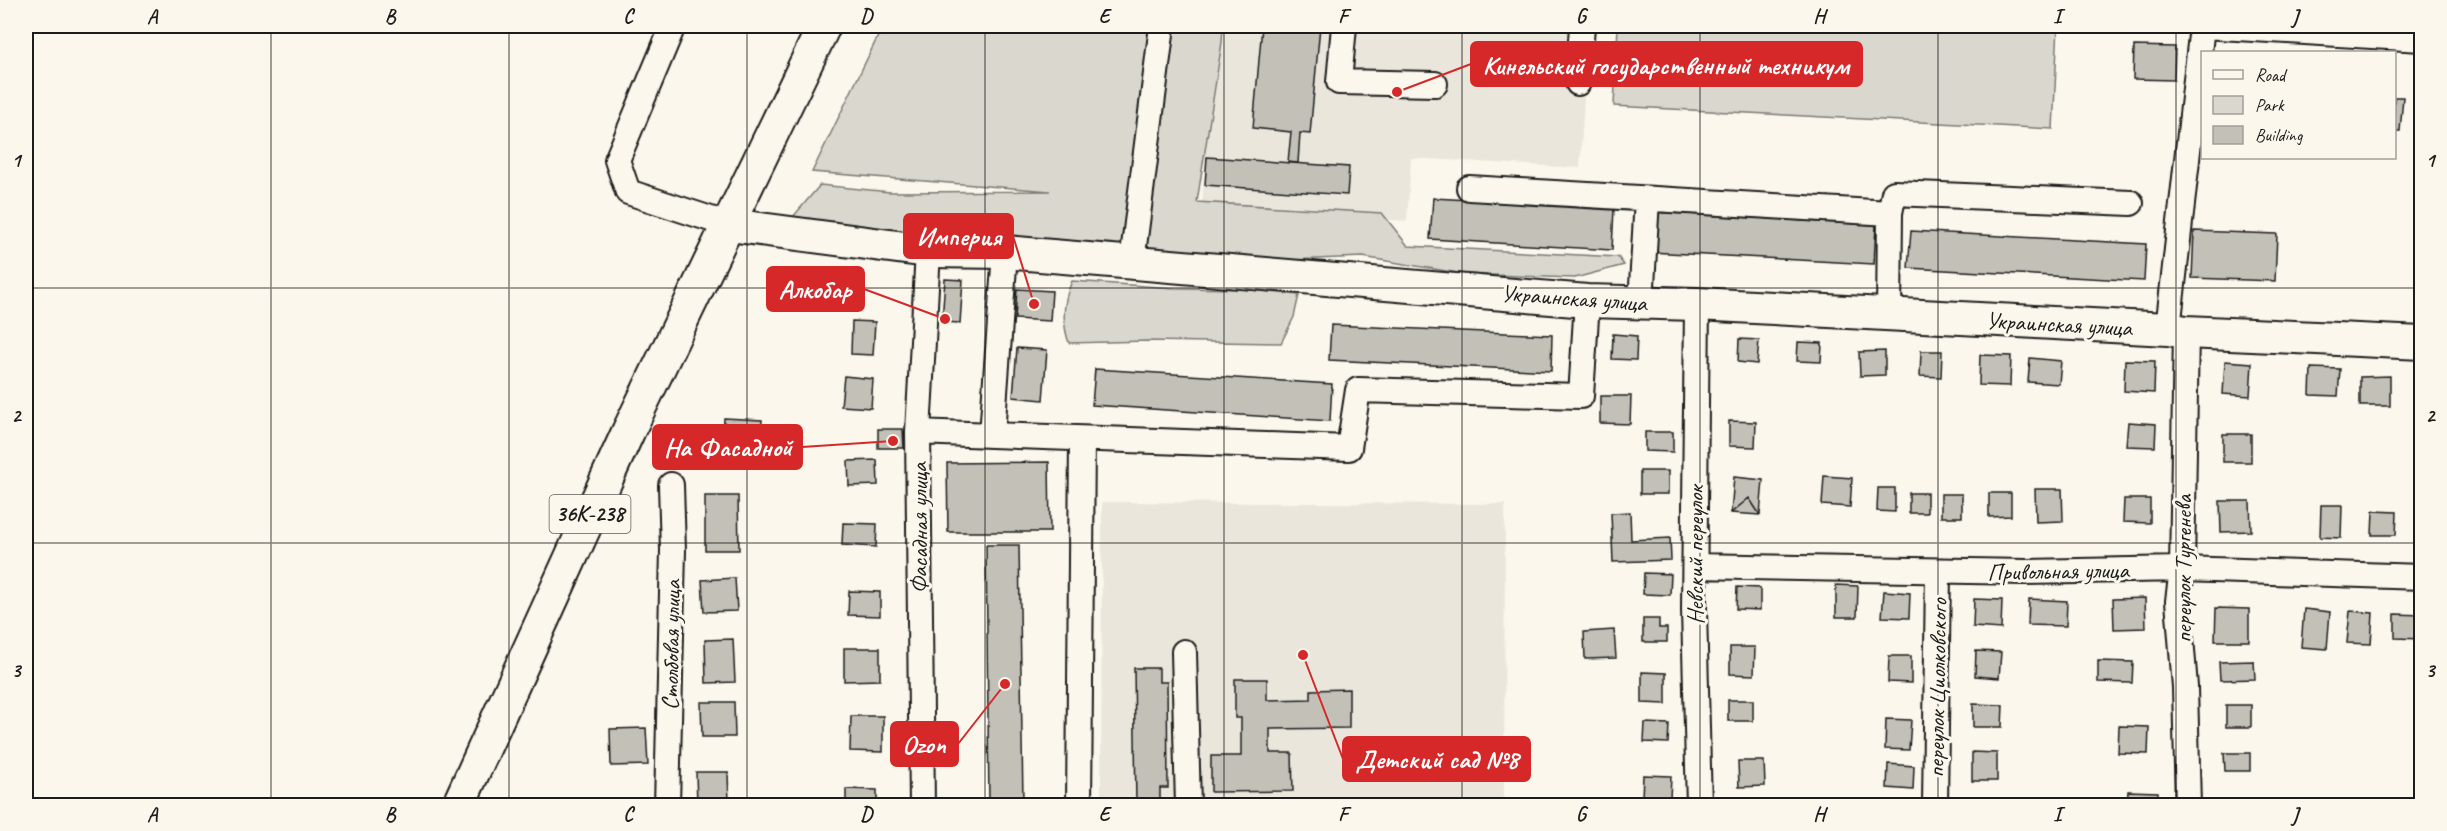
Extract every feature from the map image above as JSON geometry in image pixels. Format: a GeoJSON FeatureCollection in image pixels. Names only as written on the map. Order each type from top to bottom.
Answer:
{"type":"FeatureCollection","features":[{"type":"Feature","properties":{"kind":"main road","name":"36К-238"},"geometry":{"type":"LineString","coordinates":[[458,806],[628,432],[824,26]]}},
{"type":"Feature","properties":{"kind":"main road","name":"Украинская улица"},"geometry":{"type":"LineString","coordinates":[[729,225],[928,251],[1005,252],[1587,301],[1697,304],[2421,343]]}},
{"type":"Feature","properties":{"kind":"street"},"geometry":{"type":"LineString","coordinates":[[673,26],[616,160],[628,192],[729,225]]}},
{"type":"Feature","properties":{"kind":"street"},"geometry":{"type":"LineString","coordinates":[[1131,262],[1162,26]]}},
{"type":"Feature","properties":{"kind":"street"},"geometry":{"type":"LineString","coordinates":[[1344,26],[1339,82],[1435,84]]}},
{"type":"Feature","properties":{"kind":"street"},"geometry":{"type":"LineString","coordinates":[[1578,83],[1582,26]]}},
{"type":"Feature","properties":{"kind":"street"},"geometry":{"type":"LineString","coordinates":[[2202,26],[2421,39]]}},
{"type":"Feature","properties":{"kind":"street","name":"переулок Тургенева"},"geometry":{"type":"LineString","coordinates":[[2188,806],[2185,687],[2178,601],[2182,569],[2177,331],[2202,26]]}},
{"type":"Feature","properties":{"kind":"street"},"geometry":{"type":"LineString","coordinates":[[1469,188],[1890,213]]}},
{"type":"Feature","properties":{"kind":"street"},"geometry":{"type":"LineString","coordinates":[[1889,316],[1890,213],[1894,193],[2131,203]]}},
{"type":"Feature","properties":{"kind":"street"},"geometry":{"type":"LineString","coordinates":[[1641,303],[1647,199]]}},
{"type":"Feature","properties":{"kind":"street","name":"Фасадная улица"},"geometry":{"type":"LineString","coordinates":[[921,806],[918,432],[928,251]]}},
{"type":"Feature","properties":{"kind":"street"},"geometry":{"type":"LineString","coordinates":[[992,435],[1005,252]]}},
{"type":"Feature","properties":{"kind":"street"},"geometry":{"type":"LineString","coordinates":[[918,432],[1349,448],[1358,390],[1581,396],[1587,301]]}},
{"type":"Feature","properties":{"kind":"street","name":"Невский переулок"},"geometry":{"type":"LineString","coordinates":[[1697,304],[1695,566],[1699,806]]}},
{"type":"Feature","properties":{"kind":"street"},"geometry":{"type":"LineString","coordinates":[[1079,806],[1082,439]]}},
{"type":"Feature","properties":{"kind":"street","name":"Столбовая улица"},"geometry":{"type":"LineString","coordinates":[[667,806],[673,550],[671,485]]}},
{"type":"Feature","properties":{"kind":"street","name":"Привольная улица"},"geometry":{"type":"LineString","coordinates":[[1695,566],[2026,572],[2182,569],[2421,577]]}},
{"type":"Feature","properties":{"kind":"street","name":"переулок Циолковского"},"geometry":{"type":"LineString","coordinates":[[1935,806],[1938,571]]}},
{"type":"Feature","properties":{"kind":"street"},"geometry":{"type":"LineString","coordinates":[[1184,652],[1188,806]]}},
{"type":"Feature","properties":{"kind":"shaded area"},"geometry":{"type":"Polygon","coordinates":[[[1213,26],[1588,26],[1580,168],[1411,158],[1407,221],[1202,209],[1213,26]]]}},
{"type":"Feature","properties":{"kind":"shaded area"},"geometry":{"type":"Polygon","coordinates":[[[1102,502],[1505,504],[1504,805],[1101,806],[1102,502]]]}},
{"type":"Feature","properties":{"kind":"green space"},"geometry":{"type":"Polygon","coordinates":[[[883,26],[1223,26],[1197,202],[1382,213],[1408,246],[1618,257],[1624,265],[1575,278],[1464,274],[1363,257],[1291,260],[781,231],[820,185],[890,192],[1050,191],[812,172],[883,26]]]}},
{"type":"Feature","properties":{"kind":"green space"},"geometry":{"type":"Polygon","coordinates":[[[1618,26],[2058,26],[2053,129],[1614,106],[1618,26]]]}},
{"type":"Feature","properties":{"kind":"green space"},"geometry":{"type":"Polygon","coordinates":[[[1072,281],[1174,288],[1242,289],[1299,295],[1294,317],[1281,343],[1147,341],[1069,343],[1064,312],[1072,281]]]}},
{"type":"Feature","properties":{"kind":"building"},"geometry":{"type":"Polygon","coordinates":[[[1262,26],[1320,26],[1310,134],[1300,133],[1298,163],[1288,162],[1291,132],[1253,128],[1262,26]]]}},
{"type":"Feature","properties":{"kind":"building"},"geometry":{"type":"Polygon","coordinates":[[[1405,26],[1432,26],[1432,31],[1405,30],[1405,26]]]}},
{"type":"Feature","properties":{"kind":"building"},"geometry":{"type":"Polygon","coordinates":[[[1463,26],[1505,26],[1505,32],[1463,29],[1463,26]]]}},
{"type":"Feature","properties":{"kind":"building"},"geometry":{"type":"Polygon","coordinates":[[[2134,46],[2175,47],[2174,80],[2133,79],[2134,46]]]}},
{"type":"Feature","properties":{"kind":"building"},"geometry":{"type":"Polygon","coordinates":[[[2396,97],[2403,97],[2400,131],[2396,131],[2396,97]]]}},
{"type":"Feature","properties":{"kind":"building"},"geometry":{"type":"Polygon","coordinates":[[[1207,157],[1349,167],[1347,195],[1205,185],[1207,157]]]}},
{"type":"Feature","properties":{"kind":"building"},"geometry":{"type":"Polygon","coordinates":[[[1433,198],[1614,208],[1612,250],[1430,239],[1433,198]]]}},
{"type":"Feature","properties":{"kind":"building"},"geometry":{"type":"Polygon","coordinates":[[[1653,212],[1876,225],[1874,264],[1650,252],[1653,212]]]}},
{"type":"Feature","properties":{"kind":"building"},"geometry":{"type":"Polygon","coordinates":[[[1911,231],[2146,244],[2144,281],[1908,268],[1911,231]]]}},
{"type":"Feature","properties":{"kind":"building"},"geometry":{"type":"Polygon","coordinates":[[[2194,231],[2277,234],[2275,281],[2192,278],[2194,231]]]}},
{"type":"Feature","properties":{"kind":"building"},"geometry":{"type":"Polygon","coordinates":[[[945,279],[963,280],[960,323],[942,322],[945,279]]]}},
{"type":"Feature","properties":{"kind":"building"},"geometry":{"type":"Polygon","coordinates":[[[1017,289],[1052,291],[1050,321],[1015,319],[1017,289]]]}},
{"type":"Feature","properties":{"kind":"building"},"geometry":{"type":"Polygon","coordinates":[[[852,321],[875,322],[873,355],[851,354],[852,321]]]}},
{"type":"Feature","properties":{"kind":"building"},"geometry":{"type":"Polygon","coordinates":[[[1331,325],[1552,335],[1551,371],[1329,360],[1331,325]]]}},
{"type":"Feature","properties":{"kind":"building"},"geometry":{"type":"Polygon","coordinates":[[[1613,334],[1637,336],[1636,360],[1612,359],[1613,334]]]}},
{"type":"Feature","properties":{"kind":"building"},"geometry":{"type":"Polygon","coordinates":[[[1739,339],[1759,340],[1757,364],[1738,362],[1739,339]]]}},
{"type":"Feature","properties":{"kind":"building"},"geometry":{"type":"Polygon","coordinates":[[[1798,342],[1822,343],[1821,362],[1797,361],[1798,342]]]}},
{"type":"Feature","properties":{"kind":"building"},"geometry":{"type":"Polygon","coordinates":[[[1017,348],[1047,350],[1043,400],[1013,397],[1017,348]]]}},
{"type":"Feature","properties":{"kind":"building"},"geometry":{"type":"Polygon","coordinates":[[[1885,351],[1885,375],[1860,376],[1859,352],[1885,351]]]}},
{"type":"Feature","properties":{"kind":"building"},"geometry":{"type":"Polygon","coordinates":[[[1921,351],[1942,351],[1941,377],[1920,376],[1921,351]]]}},
{"type":"Feature","properties":{"kind":"building"},"geometry":{"type":"Polygon","coordinates":[[[1980,355],[2011,356],[2010,386],[1979,385],[1980,355]]]}},
{"type":"Feature","properties":{"kind":"building"},"geometry":{"type":"Polygon","coordinates":[[[2030,358],[2061,361],[2059,384],[2028,382],[2030,358]]]}},
{"type":"Feature","properties":{"kind":"building"},"geometry":{"type":"Polygon","coordinates":[[[2125,360],[2155,361],[2154,393],[2124,391],[2125,360]]]}},
{"type":"Feature","properties":{"kind":"building"},"geometry":{"type":"Polygon","coordinates":[[[2225,361],[2252,363],[2250,396],[2223,394],[2225,361]]]}},
{"type":"Feature","properties":{"kind":"building"},"geometry":{"type":"Polygon","coordinates":[[[2311,368],[2340,369],[2338,396],[2310,395],[2311,368]]]}},
{"type":"Feature","properties":{"kind":"building"},"geometry":{"type":"Polygon","coordinates":[[[1095,369],[1332,384],[1330,421],[1092,405],[1095,369]]]}},
{"type":"Feature","properties":{"kind":"building"},"geometry":{"type":"Polygon","coordinates":[[[844,376],[873,379],[871,408],[841,406],[844,376]]]}},
{"type":"Feature","properties":{"kind":"building"},"geometry":{"type":"Polygon","coordinates":[[[2390,376],[2390,406],[2360,406],[2360,377],[2390,376]]]}},
{"type":"Feature","properties":{"kind":"building"},"geometry":{"type":"Polygon","coordinates":[[[1600,396],[1631,396],[1630,424],[1600,423],[1600,396]]]}},
{"type":"Feature","properties":{"kind":"building"},"geometry":{"type":"Polygon","coordinates":[[[724,418],[762,420],[760,455],[722,453],[724,418]]]}},
{"type":"Feature","properties":{"kind":"building"},"geometry":{"type":"Polygon","coordinates":[[[1729,421],[1756,422],[1755,447],[1729,446],[1729,421]]]}},
{"type":"Feature","properties":{"kind":"building"},"geometry":{"type":"Polygon","coordinates":[[[2128,422],[2156,424],[2155,447],[2126,446],[2128,422]]]}},
{"type":"Feature","properties":{"kind":"building"},"geometry":{"type":"Polygon","coordinates":[[[878,429],[903,429],[904,448],[878,448],[878,429]]]}},
{"type":"Feature","properties":{"kind":"building"},"geometry":{"type":"Polygon","coordinates":[[[1645,432],[1673,432],[1673,452],[1645,451],[1645,432]]]}},
{"type":"Feature","properties":{"kind":"building"},"geometry":{"type":"Polygon","coordinates":[[[2223,434],[2251,434],[2251,462],[2223,462],[2223,434]]]}},
{"type":"Feature","properties":{"kind":"building"},"geometry":{"type":"Polygon","coordinates":[[[877,460],[878,485],[849,486],[848,461],[877,460]]]}},
{"type":"Feature","properties":{"kind":"building"},"geometry":{"type":"Polygon","coordinates":[[[1049,462],[1050,532],[948,532],[947,463],[1049,462]]]}},
{"type":"Feature","properties":{"kind":"building"},"geometry":{"type":"Polygon","coordinates":[[[1640,471],[1668,471],[1668,494],[1640,494],[1640,471]]]}},
{"type":"Feature","properties":{"kind":"building"},"geometry":{"type":"Polygon","coordinates":[[[1824,476],[1852,478],[1850,507],[1822,505],[1824,476]]]}},
{"type":"Feature","properties":{"kind":"building"},"geometry":{"type":"Polygon","coordinates":[[[1734,477],[1763,480],[1760,515],[1731,513],[1734,477]]]}},
{"type":"Feature","properties":{"kind":"building"},"geometry":{"type":"Polygon","coordinates":[[[1878,488],[1895,488],[1895,512],[1877,511],[1878,488]]]}},
{"type":"Feature","properties":{"kind":"building"},"geometry":{"type":"Polygon","coordinates":[[[2035,489],[2062,489],[2063,521],[2036,522],[2035,489]]]}},
{"type":"Feature","properties":{"kind":"building"},"geometry":{"type":"Polygon","coordinates":[[[1909,493],[1927,493],[1927,513],[1909,513],[1909,493]]]}},
{"type":"Feature","properties":{"kind":"building"},"geometry":{"type":"Polygon","coordinates":[[[1989,493],[2011,493],[2011,516],[1989,517],[1989,493]]]}},
{"type":"Feature","properties":{"kind":"building"},"geometry":{"type":"Polygon","coordinates":[[[1941,494],[1962,494],[1962,517],[1941,517],[1941,494]]]}},
{"type":"Feature","properties":{"kind":"building"},"geometry":{"type":"Polygon","coordinates":[[[705,496],[738,496],[739,550],[705,550],[705,496]]]}},
{"type":"Feature","properties":{"kind":"building"},"geometry":{"type":"Polygon","coordinates":[[[1749,498],[1760,515],[1731,513],[1749,498]]]}},
{"type":"Feature","properties":{"kind":"building"},"geometry":{"type":"Polygon","coordinates":[[[2124,499],[2150,499],[2150,523],[2123,522],[2124,499]]]}},
{"type":"Feature","properties":{"kind":"building"},"geometry":{"type":"Polygon","coordinates":[[[2220,501],[2250,501],[2251,531],[2221,532],[2220,501]]]}},
{"type":"Feature","properties":{"kind":"building"},"geometry":{"type":"Polygon","coordinates":[[[2321,505],[2342,505],[2341,538],[2320,537],[2321,505]]]}},
{"type":"Feature","properties":{"kind":"building"},"geometry":{"type":"Polygon","coordinates":[[[2418,509],[2422,509],[2422,535],[2417,535],[2418,509]]]}},
{"type":"Feature","properties":{"kind":"building"},"geometry":{"type":"Polygon","coordinates":[[[2373,511],[2397,512],[2396,535],[2372,535],[2373,511]]]}},
{"type":"Feature","properties":{"kind":"building"},"geometry":{"type":"Polygon","coordinates":[[[1630,512],[1631,540],[1670,538],[1671,560],[1613,562],[1611,513],[1630,512]]]}},
{"type":"Feature","properties":{"kind":"building"},"geometry":{"type":"Polygon","coordinates":[[[843,523],[877,524],[876,547],[842,545],[843,523]]]}},
{"type":"Feature","properties":{"kind":"building"},"geometry":{"type":"Polygon","coordinates":[[[986,545],[1019,545],[1023,802],[989,802],[986,545]]]}},
{"type":"Feature","properties":{"kind":"building"},"geometry":{"type":"Polygon","coordinates":[[[1644,573],[1671,574],[1670,595],[1643,594],[1644,573]]]}},
{"type":"Feature","properties":{"kind":"building"},"geometry":{"type":"Polygon","coordinates":[[[735,578],[737,611],[704,612],[702,580],[735,578]]]}},
{"type":"Feature","properties":{"kind":"building"},"geometry":{"type":"Polygon","coordinates":[[[1836,585],[1858,586],[1857,617],[1836,617],[1836,585]]]}},
{"type":"Feature","properties":{"kind":"building"},"geometry":{"type":"Polygon","coordinates":[[[1737,587],[1760,588],[1760,610],[1736,609],[1737,587]]]}},
{"type":"Feature","properties":{"kind":"building"},"geometry":{"type":"Polygon","coordinates":[[[849,591],[880,592],[880,616],[848,615],[849,591]]]}},
{"type":"Feature","properties":{"kind":"building"},"geometry":{"type":"Polygon","coordinates":[[[1884,591],[1910,593],[1909,618],[1882,617],[1884,591]]]}},
{"type":"Feature","properties":{"kind":"building"},"geometry":{"type":"Polygon","coordinates":[[[2145,598],[2146,628],[2114,629],[2113,599],[2145,598]]]}},
{"type":"Feature","properties":{"kind":"building"},"geometry":{"type":"Polygon","coordinates":[[[1974,599],[2002,600],[2001,629],[1973,627],[1974,599]]]}},
{"type":"Feature","properties":{"kind":"building"},"geometry":{"type":"Polygon","coordinates":[[[2029,599],[2067,601],[2066,626],[2028,625],[2029,599]]]}},
{"type":"Feature","properties":{"kind":"building"},"geometry":{"type":"Polygon","coordinates":[[[2216,608],[2249,609],[2249,641],[2215,641],[2216,608]]]}},
{"type":"Feature","properties":{"kind":"building"},"geometry":{"type":"Polygon","coordinates":[[[2304,609],[2330,612],[2327,649],[2301,647],[2304,609]]]}},
{"type":"Feature","properties":{"kind":"building"},"geometry":{"type":"Polygon","coordinates":[[[2350,611],[2373,613],[2371,644],[2347,643],[2350,611]]]}},
{"type":"Feature","properties":{"kind":"building"},"geometry":{"type":"Polygon","coordinates":[[[2395,614],[2422,615],[2422,639],[2395,638],[2395,614]]]}},
{"type":"Feature","properties":{"kind":"building"},"geometry":{"type":"Polygon","coordinates":[[[1643,619],[1659,619],[1659,628],[1667,628],[1667,642],[1643,642],[1643,619]]]}},
{"type":"Feature","properties":{"kind":"building"},"geometry":{"type":"Polygon","coordinates":[[[1614,630],[1616,658],[1585,659],[1584,632],[1614,630]]]}},
{"type":"Feature","properties":{"kind":"building"},"geometry":{"type":"Polygon","coordinates":[[[733,639],[735,682],[706,683],[705,640],[733,639]]]}},
{"type":"Feature","properties":{"kind":"building"},"geometry":{"type":"Polygon","coordinates":[[[1730,647],[1755,647],[1754,675],[1730,674],[1730,647]]]}},
{"type":"Feature","properties":{"kind":"building"},"geometry":{"type":"Polygon","coordinates":[[[844,648],[880,648],[880,680],[844,681],[844,648]]]}},
{"type":"Feature","properties":{"kind":"building"},"geometry":{"type":"Polygon","coordinates":[[[1976,651],[2001,652],[1999,678],[1975,676],[1976,651]]]}},
{"type":"Feature","properties":{"kind":"building"},"geometry":{"type":"Polygon","coordinates":[[[1889,656],[1911,656],[1911,683],[1888,682],[1889,656]]]}},
{"type":"Feature","properties":{"kind":"building"},"geometry":{"type":"Polygon","coordinates":[[[2098,661],[2133,662],[2132,683],[2098,682],[2098,661]]]}},
{"type":"Feature","properties":{"kind":"building"},"geometry":{"type":"Polygon","coordinates":[[[2254,661],[2255,679],[2220,680],[2219,662],[2254,661]]]}},
{"type":"Feature","properties":{"kind":"building"},"geometry":{"type":"Polygon","coordinates":[[[1134,668],[1159,668],[1159,682],[1167,682],[1168,788],[1160,788],[1160,804],[1136,804],[1134,668]]]}},
{"type":"Feature","properties":{"kind":"building"},"geometry":{"type":"Polygon","coordinates":[[[1642,672],[1666,673],[1666,704],[1642,703],[1642,672]]]}},
{"type":"Feature","properties":{"kind":"building"},"geometry":{"type":"Polygon","coordinates":[[[1235,679],[1267,679],[1267,700],[1311,699],[1311,690],[1349,689],[1349,728],[1270,729],[1270,753],[1292,753],[1293,791],[1211,792],[1211,756],[1241,756],[1241,718],[1235,718],[1235,679]]]}},
{"type":"Feature","properties":{"kind":"building"},"geometry":{"type":"Polygon","coordinates":[[[1728,700],[1753,700],[1753,721],[1728,721],[1728,700]]]}},
{"type":"Feature","properties":{"kind":"building"},"geometry":{"type":"Polygon","coordinates":[[[701,702],[734,702],[735,737],[702,737],[701,702]]]}},
{"type":"Feature","properties":{"kind":"building"},"geometry":{"type":"Polygon","coordinates":[[[1973,704],[2003,705],[2002,727],[1973,727],[1973,704]]]}},
{"type":"Feature","properties":{"kind":"building"},"geometry":{"type":"Polygon","coordinates":[[[2226,705],[2251,705],[2251,727],[2226,727],[2226,705]]]}},
{"type":"Feature","properties":{"kind":"building"},"geometry":{"type":"Polygon","coordinates":[[[851,716],[883,716],[883,752],[850,751],[851,716]]]}},
{"type":"Feature","properties":{"kind":"building"},"geometry":{"type":"Polygon","coordinates":[[[1886,719],[1911,720],[1909,750],[1885,749],[1886,719]]]}},
{"type":"Feature","properties":{"kind":"building"},"geometry":{"type":"Polygon","coordinates":[[[1645,723],[1669,724],[1668,743],[1644,742],[1645,723]]]}},
{"type":"Feature","properties":{"kind":"building"},"geometry":{"type":"Polygon","coordinates":[[[2119,726],[2149,727],[2148,754],[2118,753],[2119,726]]]}},
{"type":"Feature","properties":{"kind":"building"},"geometry":{"type":"Polygon","coordinates":[[[646,728],[648,765],[611,766],[610,729],[646,728]]]}},
{"type":"Feature","properties":{"kind":"building"},"geometry":{"type":"Polygon","coordinates":[[[1972,752],[1997,753],[1997,781],[1972,781],[1972,752]]]}},
{"type":"Feature","properties":{"kind":"building"},"geometry":{"type":"Polygon","coordinates":[[[2224,753],[2250,753],[2250,771],[2225,771],[2224,753]]]}},
{"type":"Feature","properties":{"kind":"building"},"geometry":{"type":"Polygon","coordinates":[[[1738,761],[1764,761],[1765,786],[1739,787],[1738,761]]]}},
{"type":"Feature","properties":{"kind":"building"},"geometry":{"type":"Polygon","coordinates":[[[1888,764],[1914,766],[1913,790],[1887,788],[1888,764]]]}},
{"type":"Feature","properties":{"kind":"building"},"geometry":{"type":"Polygon","coordinates":[[[696,772],[728,772],[729,804],[697,805],[696,772]]]}},
{"type":"Feature","properties":{"kind":"building"},"geometry":{"type":"Polygon","coordinates":[[[1643,775],[1671,776],[1670,799],[1642,798],[1643,775]]]}},
{"type":"Feature","properties":{"kind":"building"},"geometry":{"type":"Polygon","coordinates":[[[846,789],[877,790],[877,806],[846,806],[846,789]]]}},
{"type":"Feature","properties":{"kind":"building"},"geometry":{"type":"Polygon","coordinates":[[[2128,791],[2158,792],[2157,806],[2127,806],[2128,791]]]}},
{"type":"Feature","properties":{"kind":"building"},"geometry":{"type":"Polygon","coordinates":[[[2247,801],[2247,806],[2217,806],[2217,802],[2247,801]]]}},
{"type":"Feature","properties":{"kind":"building"},"geometry":{"type":"Polygon","coordinates":[[[1019,802],[1019,806],[991,806],[991,803],[1019,802]]]}},
{"type":"Feature","properties":{"kind":"place","name":"Кинельский государственный техникум"},"geometry":{"type":"Point","coordinates":[1397,92]}},
{"type":"Feature","properties":{"kind":"place","name":"Империя"},"geometry":{"type":"Point","coordinates":[1034,304]}},
{"type":"Feature","properties":{"kind":"place","name":"Алкобар"},"geometry":{"type":"Point","coordinates":[945,319]}},
{"type":"Feature","properties":{"kind":"place","name":"На Фасадной"},"geometry":{"type":"Point","coordinates":[893,441]}},
{"type":"Feature","properties":{"kind":"place","name":"Детский сад №8"},"geometry":{"type":"Point","coordinates":[1303,655]}},
{"type":"Feature","properties":{"kind":"place","name":"Ozon"},"geometry":{"type":"Point","coordinates":[1005,684]}}]}
